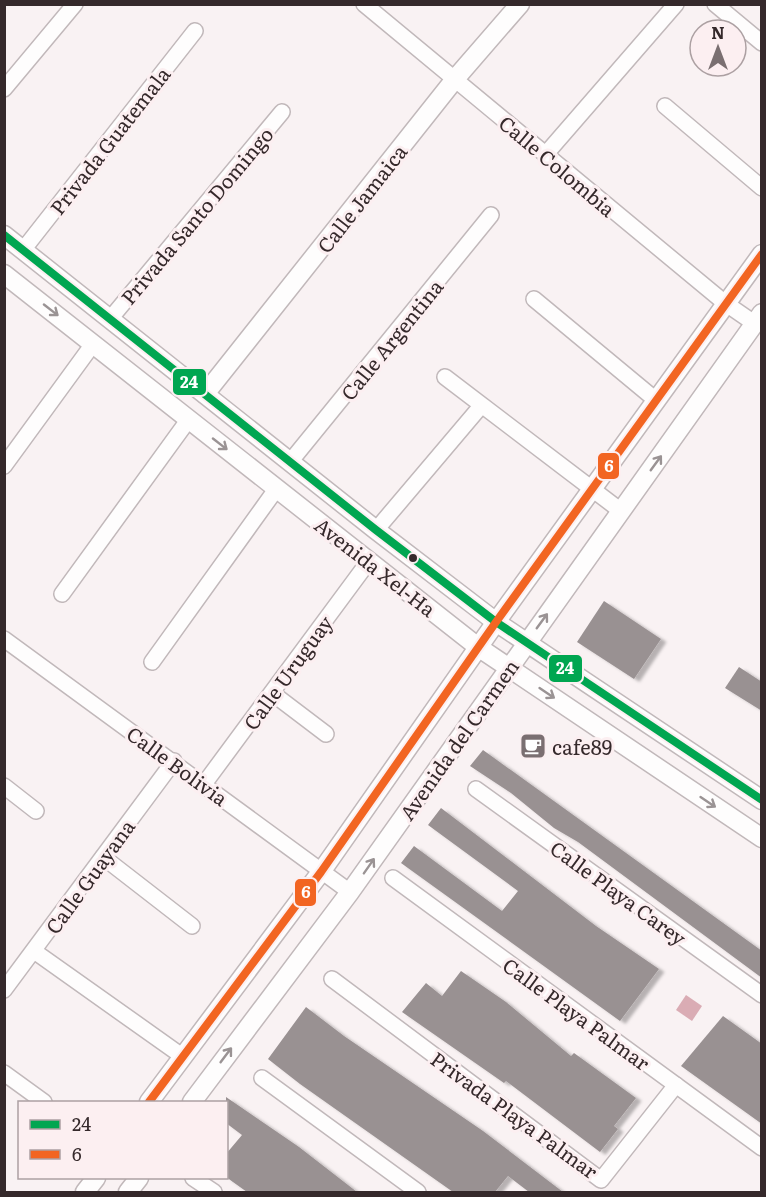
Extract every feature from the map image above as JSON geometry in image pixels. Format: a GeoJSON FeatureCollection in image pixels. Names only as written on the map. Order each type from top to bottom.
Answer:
{"type":"FeatureCollection","features":[{"type":"Feature","properties":{"kind":"street"},"geometry":{"type":"LineString","coordinates":[[4,89],[75,4]]}},
{"type":"Feature","properties":{"kind":"street","name":"Calle Jamaica"},"geometry":{"type":"LineString","coordinates":[[205,394],[455,80],[520,4]]}},
{"type":"Feature","properties":{"kind":"street"},"geometry":{"type":"LineString","coordinates":[[545,155],[676,4]]}},
{"type":"Feature","properties":{"kind":"street"},"geometry":{"type":"LineString","coordinates":[[715,4],[762,44]]}},
{"type":"Feature","properties":{"kind":"street","name":"Calle Colombia"},"geometry":{"type":"LineString","coordinates":[[369,6],[725,303],[758,318]]}},
{"type":"Feature","properties":{"kind":"street","name":"Privada Guatemala"},"geometry":{"type":"LineString","coordinates":[[23,250],[195,31]]}},
{"type":"Feature","properties":{"kind":"street"},"geometry":{"type":"LineString","coordinates":[[665,106],[762,188]]}},
{"type":"Feature","properties":{"kind":"street","name":"Privada Santo Domingo"},"geometry":{"type":"LineString","coordinates":[[110,319],[282,112]]}},
{"type":"Feature","properties":{"kind":"street","name":"Calle Argentina"},"geometry":{"type":"LineString","coordinates":[[290,462],[491,215]]}},
{"type":"Feature","properties":{"kind":"street","name":"Avenida Xel-Ha"},"geometry":{"type":"LineString","coordinates":[[4,235],[376,530],[496,622],[762,800]]}},
{"type":"Feature","properties":{"kind":"street","name":"Avenida del Carmen"},"geometry":{"type":"LineString","coordinates":[[150,1101],[321,872],[478,647],[762,254]]}},
{"type":"Feature","properties":{"kind":"street","name":"Avenida Xel-Ha"},"geometry":{"type":"LineString","coordinates":[[5,275],[478,647],[762,838]]}},
{"type":"Feature","properties":{"kind":"street"},"geometry":{"type":"LineString","coordinates":[[534,299],[657,401]]}},
{"type":"Feature","properties":{"kind":"street","name":"Avenida del Carmen"},"geometry":{"type":"LineString","coordinates":[[193,1101],[350,892],[758,318]]}},
{"type":"Feature","properties":{"kind":"street"},"geometry":{"type":"LineString","coordinates":[[4,466],[93,344]]}},
{"type":"Feature","properties":{"kind":"street"},"geometry":{"type":"LineString","coordinates":[[445,376],[621,511]]}},
{"type":"Feature","properties":{"kind":"street"},"geometry":{"type":"LineString","coordinates":[[376,530],[482,406]]}},
{"type":"Feature","properties":{"kind":"street"},"geometry":{"type":"LineString","coordinates":[[62,594],[189,419]]}},
{"type":"Feature","properties":{"kind":"street"},"geometry":{"type":"LineString","coordinates":[[152,662],[277,488]]}},
{"type":"Feature","properties":{"kind":"street","name":"Calle Uruguay"},"geometry":{"type":"LineString","coordinates":[[204,784],[369,561]]}},
{"type":"Feature","properties":{"kind":"street","name":"Calle Bolivia"},"geometry":{"type":"LineString","coordinates":[[4,639],[174,761],[350,892]]}},
{"type":"Feature","properties":{"kind":"street"},"geometry":{"type":"LineString","coordinates":[[272,693],[326,734]]}},
{"type":"Feature","properties":{"kind":"street","name":"Calle Guayana"},"geometry":{"type":"LineString","coordinates":[[4,990],[174,761]]}},
{"type":"Feature","properties":{"kind":"street"},"geometry":{"type":"LineString","coordinates":[[4,786],[36,811]]}},
{"type":"Feature","properties":{"kind":"street","name":"Calle Playa Carey"},"geometry":{"type":"LineString","coordinates":[[476,789],[762,995]]}},
{"type":"Feature","properties":{"kind":"street"},"geometry":{"type":"LineString","coordinates":[[103,857],[192,926]]}},
{"type":"Feature","properties":{"kind":"street","name":"Calle Playa Palmar"},"geometry":{"type":"LineString","coordinates":[[393,878],[762,1148]]}},
{"type":"Feature","properties":{"kind":"street"},"geometry":{"type":"LineString","coordinates":[[34,951],[182,1056]]}},
{"type":"Feature","properties":{"kind":"street","name":"Privada Playa Palmar"},"geometry":{"type":"LineString","coordinates":[[332,979],[601,1180],[676,1085]]}},
{"type":"Feature","properties":{"kind":"street"},"geometry":{"type":"LineString","coordinates":[[4,1073],[43,1101]]}},
{"type":"Feature","properties":{"kind":"street"},"geometry":{"type":"LineString","coordinates":[[262,1078],[418,1192]]}},
{"type":"Feature","properties":{"kind":"street"},"geometry":{"type":"LineString","coordinates":[[85,1192],[95,1179]]}},
{"type":"Feature","properties":{"kind":"street"},"geometry":{"type":"LineString","coordinates":[[129,1192],[138,1179]]}},
{"type":"Feature","properties":{"kind":"street"},"geometry":{"type":"LineString","coordinates":[[194,1179],[214,1192]]}},
{"type":"Feature","properties":{"kind":"shaded area"},"geometry":{"type":"Polygon","coordinates":[[[686,995],[702,1006],[692,1021],[676,1010],[686,995]]]}},
{"type":"Feature","properties":{"kind":"building"},"geometry":{"type":"Polygon","coordinates":[[[604,601],[661,639],[634,679],[577,642],[604,601]]]}},
{"type":"Feature","properties":{"kind":"building"},"geometry":{"type":"Polygon","coordinates":[[[739,667],[762,682],[762,711],[725,688],[739,667]]]}},
{"type":"Feature","properties":{"kind":"building"},"geometry":{"type":"Polygon","coordinates":[[[483,750],[762,951],[762,978],[578,842],[554,828],[511,793],[470,766],[483,750]]]}},
{"type":"Feature","properties":{"kind":"building"},"geometry":{"type":"Polygon","coordinates":[[[441,808],[596,926],[659,969],[620,1021],[401,863],[414,846],[502,911],[518,891],[428,825],[441,808]]]}},
{"type":"Feature","properties":{"kind":"building"},"geometry":{"type":"Polygon","coordinates":[[[461,971],[506,1002],[571,1056],[574,1053],[636,1098],[614,1126],[618,1129],[600,1152],[506,1081],[504,1083],[402,1012],[426,983],[442,996],[461,971]]]}},
{"type":"Feature","properties":{"kind":"building"},"geometry":{"type":"Polygon","coordinates":[[[306,1007],[344,1036],[483,1131],[563,1192],[529,1192],[508,1176],[495,1192],[453,1192],[300,1084],[268,1059],[306,1007]]]}},
{"type":"Feature","properties":{"kind":"building"},"geometry":{"type":"Polygon","coordinates":[[[723,1016],[762,1044],[762,1124],[681,1066],[723,1016]]]}},
{"type":"Feature","properties":{"kind":"building"},"geometry":{"type":"Polygon","coordinates":[[[226,1097],[299,1147],[357,1192],[247,1192],[228,1178],[228,1152],[242,1135],[228,1124],[228,1101],[226,1097]]]}},
{"type":"Feature","properties":{"kind":"transit line","name":"24"},"geometry":{"type":"LineString","coordinates":[[4,235],[376,530],[496,622],[762,800]]}},
{"type":"Feature","properties":{"kind":"transit line","name":"6"},"geometry":{"type":"LineString","coordinates":[[150,1101],[321,872],[496,622],[762,254]]}},
{"type":"Feature","properties":{"kind":"place","name":"cafe89"},"geometry":{"type":"Point","coordinates":[533,746]}}]}
